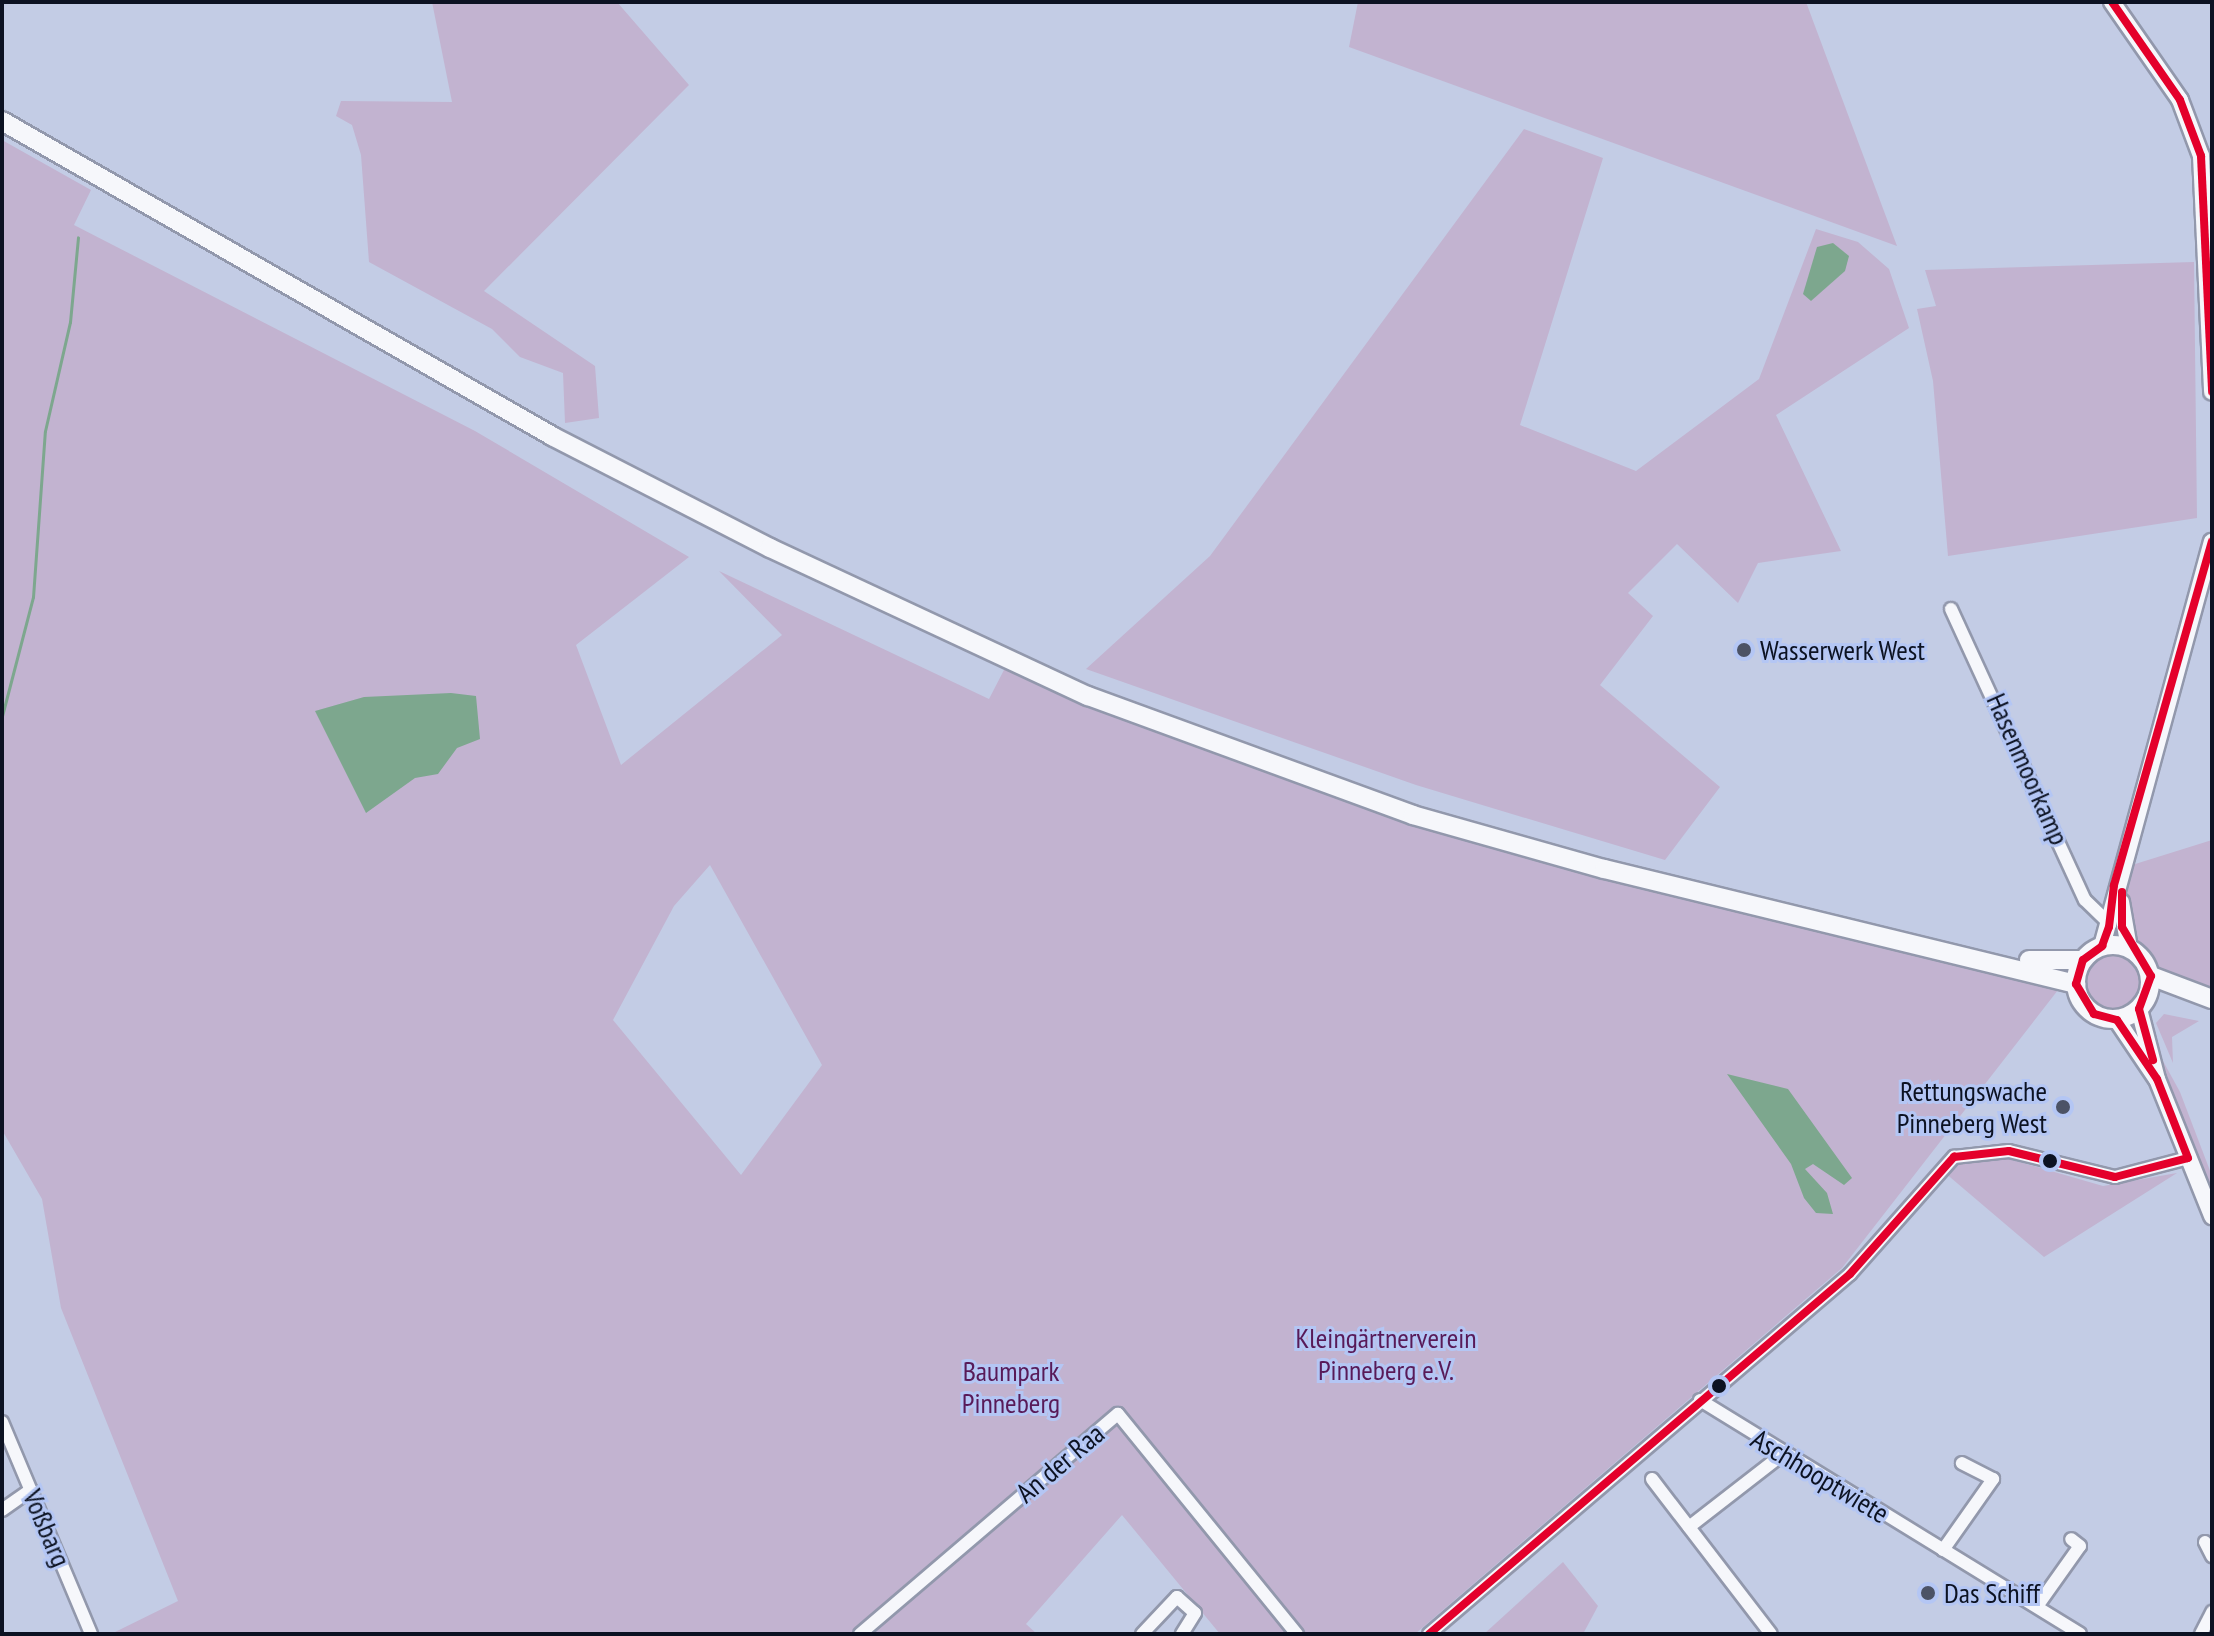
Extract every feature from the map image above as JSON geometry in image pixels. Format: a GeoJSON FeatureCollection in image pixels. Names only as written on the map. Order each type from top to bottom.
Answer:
{"type":"FeatureCollection","features":[{"type":"Feature","properties":{"kind":"main road"},"geometry":{"type":"LineString","coordinates":[[2112,2],[2180,100],[2206,154],[2212,392]]}},
{"type":"Feature","properties":{"kind":"main road"},"geometry":{"type":"LineString","coordinates":[[2,121],[565,443],[770,548],[1088,696],[1413,815],[1810,922],[1982,958],[2076,984]]}},
{"type":"Feature","properties":{"kind":"main road"},"geometry":{"type":"LineString","coordinates":[[2157,1079],[2117,1020],[2084,1006],[2076,984],[2083,960],[2102,946],[2110,924],[2123,865],[2212,542]]}},
{"type":"Feature","properties":{"kind":"main road"},"geometry":{"type":"LineString","coordinates":[[2123,865],[2120,911],[2129,948],[2151,976],[2207,998]]}},
{"type":"Feature","properties":{"kind":"main road"},"geometry":{"type":"LineString","coordinates":[[2102,946],[2129,948]]}},
{"type":"Feature","properties":{"kind":"main road"},"geometry":{"type":"LineString","coordinates":[[1982,958],[2083,960]]}},
{"type":"Feature","properties":{"kind":"main road"},"geometry":{"type":"LineString","coordinates":[[2151,976],[2143,1005],[2157,1079],[2212,1216]]}},
{"type":"Feature","properties":{"kind":"main road"},"geometry":{"type":"LineString","coordinates":[[2117,1020],[2143,1005],[2207,998]]}},
{"type":"Feature","properties":{"kind":"street","name":"Hasenmoorkamp"},"geometry":{"type":"LineString","coordinates":[[1951,609],[1965,626],[2085,900],[2110,924]]}},
{"type":"Feature","properties":{"kind":"street"},"geometry":{"type":"LineString","coordinates":[[1429,1634],[1850,1274],[1954,1157],[2009,1151],[2115,1177],[2188,1158]]}},
{"type":"Feature","properties":{"kind":"street","name":"Aschhooptwiete"},"geometry":{"type":"LineString","coordinates":[[1700,1400],[1783,1454],[2038,1605],[2080,1634]]}},
{"type":"Feature","properties":{"kind":"street","name":"An der Raa"},"geometry":{"type":"LineString","coordinates":[[860,1634],[1118,1414],[1297,1634]]}},
{"type":"Feature","properties":{"kind":"street","name":"Voßbarg"},"geometry":{"type":"LineString","coordinates":[[2,1422],[91,1634]]}},
{"type":"Feature","properties":{"kind":"street"},"geometry":{"type":"LineString","coordinates":[[1689,1527],[1783,1454]]}},
{"type":"Feature","properties":{"kind":"street"},"geometry":{"type":"LineString","coordinates":[[1943,1550],[1993,1479],[1962,1463]]}},
{"type":"Feature","properties":{"kind":"street"},"geometry":{"type":"LineString","coordinates":[[1652,1479],[1771,1634]]}},
{"type":"Feature","properties":{"kind":"street"},"geometry":{"type":"LineString","coordinates":[[2,1510],[31,1490]]}},
{"type":"Feature","properties":{"kind":"street"},"geometry":{"type":"LineString","coordinates":[[2038,1605],[2080,1546],[2071,1539]]}},
{"type":"Feature","properties":{"kind":"street"},"geometry":{"type":"LineString","coordinates":[[2205,1542],[2212,1556]]}},
{"type":"Feature","properties":{"kind":"street"},"geometry":{"type":"LineString","coordinates":[[1142,1634],[1177,1597],[1195,1613],[1182,1634]]}},
{"type":"Feature","properties":{"kind":"street"},"geometry":{"type":"LineString","coordinates":[[2201,1634],[2212,1612]]}},
{"type":"Feature","properties":{"kind":"green space"},"geometry":{"type":"Polygon","coordinates":[[[432,2],[617,2],[689,85],[484,291],[595,366],[599,418],[565,423],[563,373],[520,357],[492,329],[369,262],[361,155],[352,125],[336,116],[341,101],[452,102],[432,2]]]}},
{"type":"Feature","properties":{"kind":"green space"},"geometry":{"type":"Polygon","coordinates":[[[1358,2],[1806,2],[1897,246],[1349,47],[1358,2]]]}},
{"type":"Feature","properties":{"kind":"green space"},"geometry":{"type":"Polygon","coordinates":[[[1524,129],[1603,158],[1520,425],[1636,471],[1759,379],[1816,229],[1858,242],[1889,269],[1909,328],[1776,415],[1841,551],[1758,563],[1738,603],[1677,544],[1628,593],[1653,616],[1600,685],[1720,787],[1665,860],[1416,785],[1086,669],[1210,556],[1524,129]]]}},
{"type":"Feature","properties":{"kind":"green space"},"geometry":{"type":"Polygon","coordinates":[[[2,140],[91,190],[74,225],[475,431],[689,557],[576,645],[621,765],[782,635],[719,571],[989,699],[1005,668],[1224,757],[1483,844],[1703,903],[2045,979],[2058,990],[1842,1268],[1415,1634],[1220,1634],[1122,1515],[1026,1624],[1037,1634],[111,1634],[178,1601],[61,1308],[42,1199],[2,1130],[2,140]],[[710,865],[674,906],[613,1020],[741,1175],[822,1065],[710,865]]]}},
{"type":"Feature","properties":{"kind":"green space"},"geometry":{"type":"Polygon","coordinates":[[[2194,262],[2197,518],[1948,556],[1933,381],[1917,309],[1936,306],[1925,270],[2194,262]]]}},
{"type":"Feature","properties":{"kind":"green space"},"geometry":{"type":"Polygon","coordinates":[[[2212,840],[2212,989],[2160,970],[2134,940],[2124,904],[2132,865],[2212,840]]]}},
{"type":"Feature","properties":{"kind":"green space"},"geometry":{"type":"Polygon","coordinates":[[[2113,955],[2132,963],[2140,982],[2132,1001],[2113,1009],[2094,1001],[2086,982],[2094,963],[2113,955]]]}},
{"type":"Feature","properties":{"kind":"green space"},"geometry":{"type":"Polygon","coordinates":[[[2164,1014],[2199,1021],[2172,1037],[2173,1063],[2156,1023],[2164,1014]]]}},
{"type":"Feature","properties":{"kind":"green space"},"geometry":{"type":"Polygon","coordinates":[[[2152,1041],[2180,1092],[2212,1176],[2212,1196],[2152,1041]]]}},
{"type":"Feature","properties":{"kind":"green space"},"geometry":{"type":"Polygon","coordinates":[[[2002,1157],[2103,1186],[2177,1173],[2044,1257],[1944,1172],[1953,1162],[2002,1157]]]}},
{"type":"Feature","properties":{"kind":"green space"},"geometry":{"type":"Polygon","coordinates":[[[1563,1562],[1598,1606],[1583,1634],[1484,1634],[1563,1562]]]}},
{"type":"Feature","properties":{"kind":"shaded area"},"geometry":{"type":"Polygon","coordinates":[[[1833,243],[1849,256],[1845,271],[1811,301],[1803,294],[1817,247],[1833,243]]]}},
{"type":"Feature","properties":{"kind":"shaded area"},"geometry":{"type":"Polygon","coordinates":[[[451,693],[476,696],[480,739],[457,748],[438,774],[415,778],[366,813],[315,711],[364,697],[451,693]]]}},
{"type":"Feature","properties":{"kind":"shaded area"},"geometry":{"type":"Polygon","coordinates":[[[1727,1074],[1788,1089],[1852,1178],[1844,1185],[1813,1164],[1805,1169],[1827,1193],[1833,1214],[1816,1213],[1804,1198],[1791,1164],[1727,1074]]]}},
{"type":"Feature","properties":{"kind":"waterway"},"geometry":{"type":"LineString","coordinates":[[2,716],[33,597],[45,431],[70,322],[78,237]]}},
{"type":"Feature","properties":{"kind":"transit line"},"geometry":{"type":"LineString","coordinates":[[2112,2],[2180,100],[2201,156],[2212,392]]}},
{"type":"Feature","properties":{"kind":"transit line"},"geometry":{"type":"LineString","coordinates":[[2188,1158],[2157,1079],[2117,1020],[2094,1014],[2076,984],[2083,960],[2102,946],[2109,927],[2114,885],[2212,542]]}},
{"type":"Feature","properties":{"kind":"transit line"},"geometry":{"type":"LineString","coordinates":[[2122,892],[2122,927],[2151,976],[2139,1009],[2153,1060]]}},
{"type":"Feature","properties":{"kind":"transit line"},"geometry":{"type":"LineString","coordinates":[[1429,1634],[1850,1274],[1954,1157],[2009,1151],[2115,1177],[2188,1158]]}},
{"type":"Feature","properties":{"kind":"place","name":"Wasserwerk West"},"geometry":{"type":"Point","coordinates":[1744,650]}},
{"type":"Feature","properties":{"kind":"place","name":"Rettungswache Pinneberg West"},"geometry":{"type":"Point","coordinates":[2063,1107]}},
{"type":"Feature","properties":{"kind":"place","name":"Das Schiff"},"geometry":{"type":"Point","coordinates":[1928,1593]}},
{"type":"Feature","properties":{"kind":"park label","name":"Kleingärtnerverein Pinneberg e.V."},"geometry":{"type":"Point","coordinates":[1386,1354]}},
{"type":"Feature","properties":{"kind":"park label","name":"Baumpark Pinneberg"},"geometry":{"type":"Point","coordinates":[1011,1387]}}]}
